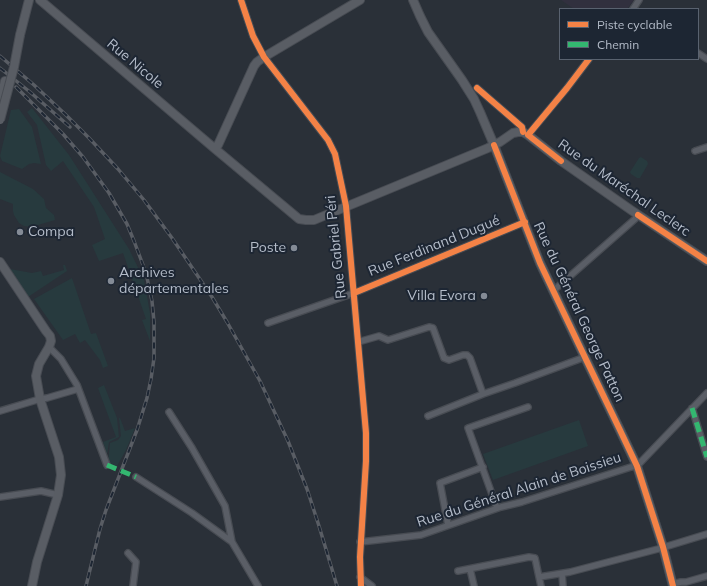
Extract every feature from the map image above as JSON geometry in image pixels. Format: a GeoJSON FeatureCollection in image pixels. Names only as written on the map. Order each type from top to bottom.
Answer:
{"type":"FeatureCollection","features":[{"type":"Feature","properties":{"kind":"main road"},"geometry":{"type":"LineString","coordinates":[[0,120],[29,0]]}},
{"type":"Feature","properties":{"kind":"main road","name":"Rue Nicole"},"geometry":{"type":"LineString","coordinates":[[40,0],[299,219],[314,220],[494,145],[508,135]]}},
{"type":"Feature","properties":{"kind":"main road"},"geometry":{"type":"LineString","coordinates":[[214,148],[218,145],[257,62],[360,0]]}},
{"type":"Feature","properties":{"kind":"main road","name":"Rue du Général George Patton"},"geometry":{"type":"LineString","coordinates":[[413,0],[428,32],[474,99],[525,222],[540,263],[637,466],[663,547],[673,585]]}},
{"type":"Feature","properties":{"kind":"main road"},"geometry":{"type":"LineString","coordinates":[[0,101],[20,36]]}},
{"type":"Feature","properties":{"kind":"main road"},"geometry":{"type":"LineString","coordinates":[[489,133],[508,135],[518,132],[526,134]]}},
{"type":"Feature","properties":{"kind":"main road","name":"Rue du Maréchal Leclerc"},"geometry":{"type":"LineString","coordinates":[[526,134],[561,161],[707,261]]}},
{"type":"Feature","properties":{"kind":"main road"},"geometry":{"type":"LineString","coordinates":[[0,262],[50,336],[51,341],[49,348],[39,364],[36,376],[40,399],[56,444],[61,475],[58,495],[37,562],[32,586]]}},
{"type":"Feature","properties":{"kind":"street","name":"Rue Gabriel Péri"},"geometry":{"type":"LineString","coordinates":[[241,0],[253,36],[264,57],[328,140],[335,154],[346,206],[366,433],[366,461],[360,542],[361,586]]}},
{"type":"Feature","properties":{"kind":"street"},"geometry":{"type":"LineString","coordinates":[[477,88],[522,127],[526,134],[567,88],[588,60]]}},
{"type":"Feature","properties":{"kind":"street"},"geometry":{"type":"LineString","coordinates":[[695,151],[707,147]]}},
{"type":"Feature","properties":{"kind":"street"},"geometry":{"type":"LineString","coordinates":[[553,291],[638,215]]}},
{"type":"Feature","properties":{"kind":"street","name":"Rue Ferdinand Dugué"},"geometry":{"type":"LineString","coordinates":[[268,323],[354,293],[525,222]]}},
{"type":"Feature","properties":{"kind":"street"},"geometry":{"type":"LineString","coordinates":[[358,342],[379,336],[388,340],[429,327],[433,328],[444,358],[449,360],[467,355],[470,358],[483,394]]}},
{"type":"Feature","properties":{"kind":"street"},"geometry":{"type":"LineString","coordinates":[[49,348],[61,359],[78,389],[107,465]]}},
{"type":"Feature","properties":{"kind":"street"},"geometry":{"type":"LineString","coordinates":[[428,416],[483,394],[585,357]]}},
{"type":"Feature","properties":{"kind":"street"},"geometry":{"type":"LineString","coordinates":[[0,411],[78,389]]}},
{"type":"Feature","properties":{"kind":"street"},"geometry":{"type":"LineString","coordinates":[[637,466],[707,393]]}},
{"type":"Feature","properties":{"kind":"street"},"geometry":{"type":"LineString","coordinates":[[497,508],[468,428],[528,407]]}},
{"type":"Feature","properties":{"kind":"street"},"geometry":{"type":"LineString","coordinates":[[692,408],[707,457]]}},
{"type":"Feature","properties":{"kind":"street"},"geometry":{"type":"LineString","coordinates":[[169,412],[192,448],[225,506],[232,542],[258,586]]}},
{"type":"Feature","properties":{"kind":"street","name":"Rue du Général Alain de Boissieu"},"geometry":{"type":"LineString","coordinates":[[360,542],[421,535],[497,508],[522,502],[637,466]]}},
{"type":"Feature","properties":{"kind":"street"},"geometry":{"type":"LineString","coordinates":[[448,525],[440,483],[483,468]]}},
{"type":"Feature","properties":{"kind":"street"},"geometry":{"type":"LineString","coordinates":[[136,477],[192,513],[232,542]]}},
{"type":"Feature","properties":{"kind":"street"},"geometry":{"type":"LineString","coordinates":[[0,498],[41,491],[58,495]]}},
{"type":"Feature","properties":{"kind":"street"},"geometry":{"type":"LineString","coordinates":[[539,577],[559,574],[618,560],[707,534]]}},
{"type":"Feature","properties":{"kind":"street"},"geometry":{"type":"LineString","coordinates":[[128,553],[136,562],[133,586]]}},
{"type":"Feature","properties":{"kind":"street"},"geometry":{"type":"LineString","coordinates":[[458,572],[529,557],[535,558],[541,586]]}},
{"type":"Feature","properties":{"kind":"street"},"geometry":{"type":"LineString","coordinates":[[470,569],[474,586]]}},
{"type":"Feature","properties":{"kind":"street"},"geometry":{"type":"LineString","coordinates":[[559,574],[563,586]]}},
{"type":"Feature","properties":{"kind":"street"},"geometry":{"type":"LineString","coordinates":[[673,585],[707,576]]}},
{"type":"Feature","properties":{"kind":"street"},"geometry":{"type":"LineString","coordinates":[[360,577],[372,586]]}},
{"type":"Feature","properties":{"kind":"shaded area"},"geometry":{"type":"Polygon","coordinates":[[[561,0],[634,0],[628,8],[573,8],[561,0]]]}},
{"type":"Feature","properties":{"kind":"green space"},"geometry":{"type":"Polygon","coordinates":[[[32,108],[69,155],[129,249],[144,280],[150,313],[150,341],[142,320],[146,319],[123,253],[99,261],[92,245],[105,239],[94,207],[63,161],[51,171],[46,165],[37,125],[27,112],[32,108]]]}},
{"type":"Feature","properties":{"kind":"green space"},"geometry":{"type":"Polygon","coordinates":[[[19,109],[32,127],[41,164],[29,164],[22,169],[2,161],[0,156],[11,110],[19,109]]]}},
{"type":"Feature","properties":{"kind":"green space"},"geometry":{"type":"Polygon","coordinates":[[[641,157],[647,161],[648,164],[640,178],[637,178],[630,172],[641,157]]]}},
{"type":"Feature","properties":{"kind":"green space"},"geometry":{"type":"Polygon","coordinates":[[[0,172],[33,189],[44,199],[46,208],[54,215],[55,220],[31,227],[24,226],[19,223],[14,215],[13,204],[0,199],[0,172]]]}},
{"type":"Feature","properties":{"kind":"green space"},"geometry":{"type":"Polygon","coordinates":[[[63,265],[65,265],[67,271],[28,297],[10,269],[32,273],[41,271],[43,276],[64,270],[63,265]]]}},
{"type":"Feature","properties":{"kind":"green space"},"geometry":{"type":"Polygon","coordinates":[[[72,278],[91,334],[96,333],[108,366],[103,368],[100,360],[85,340],[80,343],[75,334],[63,340],[34,299],[72,278]]]}},
{"type":"Feature","properties":{"kind":"green space"},"geometry":{"type":"Polygon","coordinates":[[[104,385],[117,418],[119,437],[109,442],[107,455],[103,442],[116,437],[98,388],[104,385]]]}},
{"type":"Feature","properties":{"kind":"green space"},"geometry":{"type":"Polygon","coordinates":[[[119,418],[125,431],[135,428],[126,450],[117,466],[108,463],[110,443],[118,440],[121,436],[119,418]]]}},
{"type":"Feature","properties":{"kind":"green space"},"geometry":{"type":"Polygon","coordinates":[[[579,420],[588,446],[493,480],[483,454],[579,420]]]}},
{"type":"Feature","properties":{"kind":"railway"},"geometry":{"type":"LineString","coordinates":[[0,56],[66,115],[118,169],[144,200],[172,238],[212,297],[260,381],[288,441],[307,489],[337,586]]}},
{"type":"Feature","properties":{"kind":"railway"},"geometry":{"type":"LineString","coordinates":[[0,68],[70,127]]}},
{"type":"Feature","properties":{"kind":"railway"},"geometry":{"type":"LineString","coordinates":[[16,87],[63,134],[83,157],[109,193],[127,224],[134,241],[146,273],[152,301],[154,322],[154,358],[147,398],[137,430],[106,510],[86,586]]}},
{"type":"Feature","properties":{"kind":"marked path"},"geometry":{"type":"LineString","coordinates":[[692,408],[707,457]]}},
{"type":"Feature","properties":{"kind":"marked path"},"geometry":{"type":"LineString","coordinates":[[107,465],[136,477]]}},
{"type":"Feature","properties":{"kind":"cycle path"},"geometry":{"type":"LineString","coordinates":[[241,0],[253,36],[264,57],[328,140],[335,154],[346,206],[366,433],[366,461],[360,557],[361,586]]}},
{"type":"Feature","properties":{"kind":"cycle path"},"geometry":{"type":"LineString","coordinates":[[561,161],[528,135],[588,60]]}},
{"type":"Feature","properties":{"kind":"cycle path"},"geometry":{"type":"LineString","coordinates":[[477,88],[522,127],[523,132]]}},
{"type":"Feature","properties":{"kind":"cycle path"},"geometry":{"type":"LineString","coordinates":[[494,145],[540,263],[637,466],[663,547],[673,586]]}},
{"type":"Feature","properties":{"kind":"cycle path"},"geometry":{"type":"LineString","coordinates":[[638,215],[707,261]]}},
{"type":"Feature","properties":{"kind":"cycle path"},"geometry":{"type":"LineString","coordinates":[[354,293],[525,222]]}},
{"type":"Feature","properties":{"kind":"place","name":"Compa"},"geometry":{"type":"Point","coordinates":[20,232]}},
{"type":"Feature","properties":{"kind":"place","name":"Poste"},"geometry":{"type":"Point","coordinates":[294,248]}},
{"type":"Feature","properties":{"kind":"place","name":"Archives départementales"},"geometry":{"type":"Point","coordinates":[111,281]}},
{"type":"Feature","properties":{"kind":"place","name":"Villa Evora"},"geometry":{"type":"Point","coordinates":[484,296]}}]}
